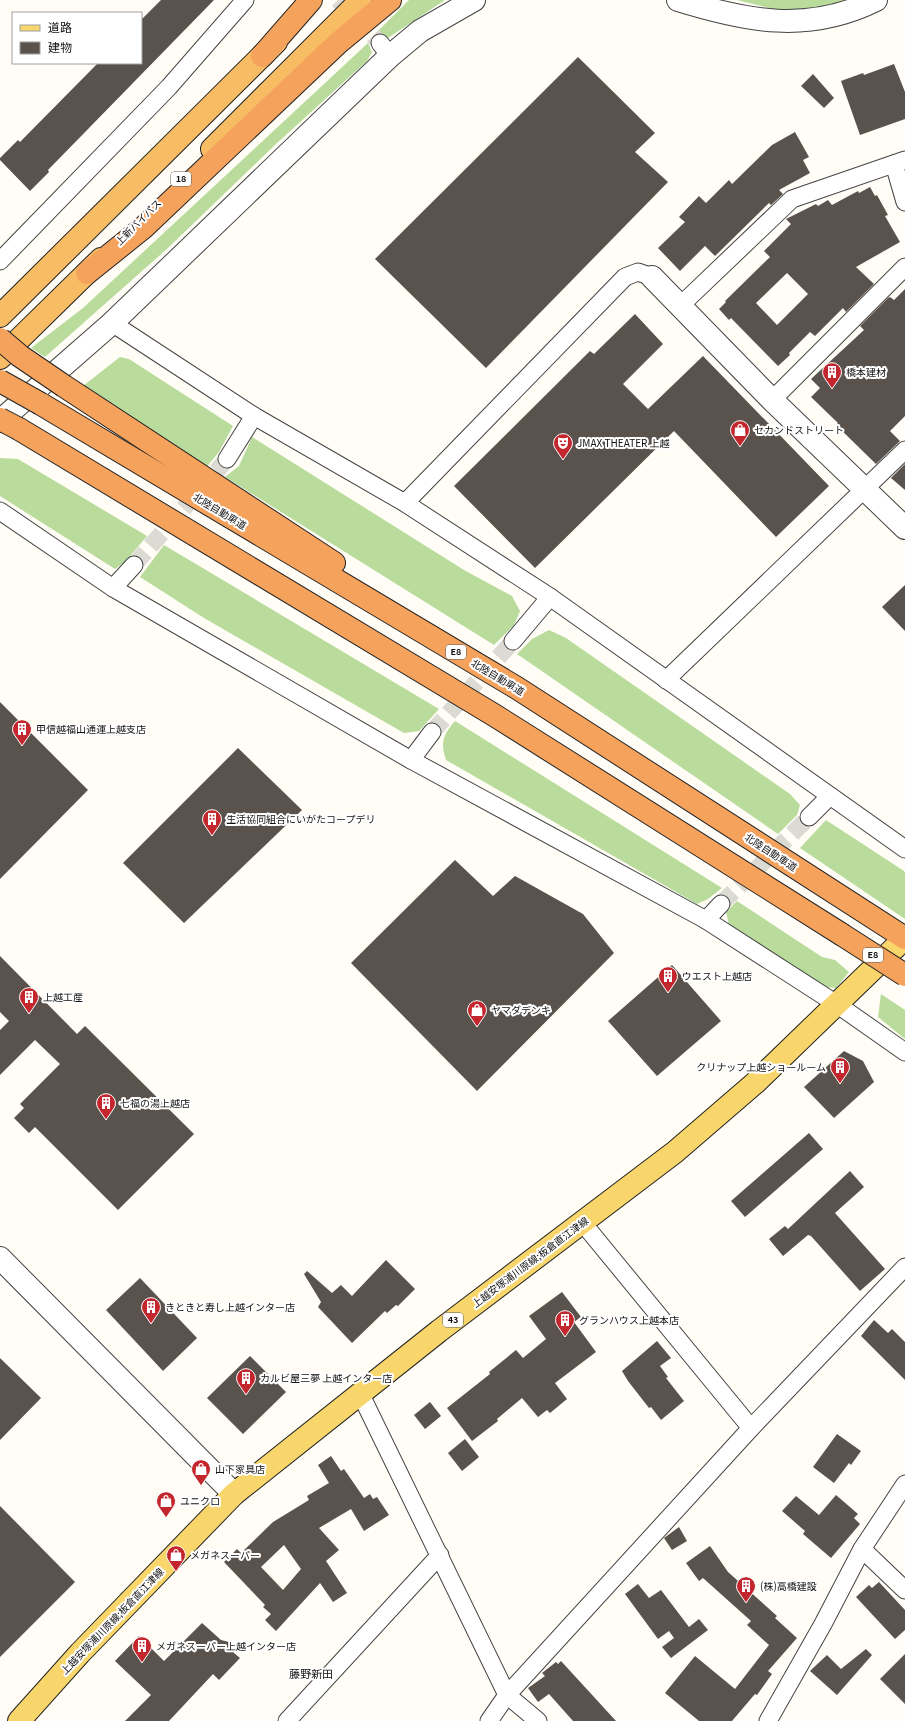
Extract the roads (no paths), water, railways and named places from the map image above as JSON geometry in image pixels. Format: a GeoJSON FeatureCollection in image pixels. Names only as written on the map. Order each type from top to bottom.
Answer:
{"type":"FeatureCollection","features":[{"type":"Feature","properties":{"kind":"highway"},"geometry":{"type":"LineString","coordinates":[[262,56],[311,0]]}},
{"type":"Feature","properties":{"kind":"highway"},"geometry":{"type":"LineString","coordinates":[[0,316],[320,0]]}},
{"type":"Feature","properties":{"kind":"highway","name":"上新バイパス"},"geometry":{"type":"LineString","coordinates":[[0,358],[361,0]]}},
{"type":"Feature","properties":{"kind":"highway"},"geometry":{"type":"LineString","coordinates":[[86,273],[143,228],[338,44],[390,0]]}},
{"type":"Feature","properties":{"kind":"highway"},"geometry":{"type":"LineString","coordinates":[[0,339],[20,356],[64,386],[469,651],[516,688]]}},
{"type":"Feature","properties":{"kind":"highway","name":"北陸自動車道"},"geometry":{"type":"LineString","coordinates":[[0,381],[516,688],[905,938]]}},
{"type":"Feature","properties":{"kind":"highway","name":"E8"},"geometry":{"type":"LineString","coordinates":[[5,423],[494,715],[905,975]]}},
{"type":"Feature","properties":{"kind":"main road","name":"上越安塚浦川原線;板倉直江津線"},"geometry":{"type":"LineString","coordinates":[[20,1721],[80,1653],[234,1494],[445,1326],[675,1152],[756,1083],[838,1005],[905,938]]}},
{"type":"Feature","properties":{"kind":"street"},"geometry":{"type":"LineString","coordinates":[[0,261],[169,87],[245,0]]}},
{"type":"Feature","properties":{"kind":"street"},"geometry":{"type":"LineString","coordinates":[[5,423],[112,323],[385,50],[474,0]]}},
{"type":"Feature","properties":{"kind":"street"},"geometry":{"type":"LineString","coordinates":[[678,0],[720,13],[760,20],[793,22],[830,17],[866,5],[876,0]]}},
{"type":"Feature","properties":{"kind":"street"},"geometry":{"type":"LineString","coordinates":[[681,305],[792,199],[899,162],[905,202]]}},
{"type":"Feature","properties":{"kind":"street"},"geometry":{"type":"LineString","coordinates":[[772,400],[905,267]]}},
{"type":"Feature","properties":{"kind":"street"},"geometry":{"type":"LineString","coordinates":[[405,503],[626,277],[638,272],[652,277],[681,305],[772,400],[905,528]]}},
{"type":"Feature","properties":{"kind":"street"},"geometry":{"type":"LineString","coordinates":[[112,323],[254,416],[405,503],[550,597],[905,849]]}},
{"type":"Feature","properties":{"kind":"street"},"geometry":{"type":"LineString","coordinates":[[227,459],[254,416]]}},
{"type":"Feature","properties":{"kind":"street"},"geometry":{"type":"LineString","coordinates":[[666,680],[905,450]]}},
{"type":"Feature","properties":{"kind":"street"},"geometry":{"type":"LineString","coordinates":[[0,511],[113,588],[411,760],[706,920],[838,1005],[905,1052]]}},
{"type":"Feature","properties":{"kind":"street"},"geometry":{"type":"LineString","coordinates":[[113,588],[134,565]]}},
{"type":"Feature","properties":{"kind":"street"},"geometry":{"type":"LineString","coordinates":[[513,641],[550,597]]}},
{"type":"Feature","properties":{"kind":"street"},"geometry":{"type":"LineString","coordinates":[[411,760],[432,732]]}},
{"type":"Feature","properties":{"kind":"street"},"geometry":{"type":"LineString","coordinates":[[809,817],[830,796]]}},
{"type":"Feature","properties":{"kind":"street"},"geometry":{"type":"LineString","coordinates":[[706,920],[721,904]]}},
{"type":"Feature","properties":{"kind":"street"},"geometry":{"type":"LineString","coordinates":[[582,1222],[751,1428]]}},
{"type":"Feature","properties":{"kind":"street"},"geometry":{"type":"LineString","coordinates":[[0,1258],[234,1494]]}},
{"type":"Feature","properties":{"kind":"street"},"geometry":{"type":"LineString","coordinates":[[489,1721],[507,1695],[751,1428],[905,1267]]}},
{"type":"Feature","properties":{"kind":"street"},"geometry":{"type":"LineString","coordinates":[[360,1394],[440,1555],[507,1695],[538,1721]]}},
{"type":"Feature","properties":{"kind":"street"},"geometry":{"type":"LineString","coordinates":[[768,1721],[823,1624],[862,1549],[905,1484]]}},
{"type":"Feature","properties":{"kind":"street"},"geometry":{"type":"LineString","coordinates":[[862,1549],[905,1590]]}},
{"type":"Feature","properties":{"kind":"street"},"geometry":{"type":"LineString","coordinates":[[287,1721],[440,1555]]}},
{"type":"Feature","properties":{"kind":"tunnel"},"geometry":{"type":"LineString","coordinates":[[338,0],[380,43]]}},
{"type":"Feature","properties":{"kind":"tunnel"},"geometry":{"type":"LineString","coordinates":[[134,565],[227,459]]}},
{"type":"Feature","properties":{"kind":"tunnel"},"geometry":{"type":"LineString","coordinates":[[432,732],[513,641]]}},
{"type":"Feature","properties":{"kind":"tunnel"},"geometry":{"type":"LineString","coordinates":[[721,904],[809,817]]}},
{"type":"Feature","properties":{"kind":"place","name":"橋本建材"},"geometry":{"type":"Point","coordinates":[832,389]}},
{"type":"Feature","properties":{"kind":"place","name":"セカンドストリート"},"geometry":{"type":"Point","coordinates":[740,447]}},
{"type":"Feature","properties":{"kind":"place","name":"JMAX THEATER 上越"},"geometry":{"type":"Point","coordinates":[563,460]}},
{"type":"Feature","properties":{"kind":"place","name":"甲信越福山通運上越支店"},"geometry":{"type":"Point","coordinates":[22,746]}},
{"type":"Feature","properties":{"kind":"place","name":"生活協同組合にいがたコープデリ"},"geometry":{"type":"Point","coordinates":[212,836]}},
{"type":"Feature","properties":{"kind":"place","name":"ウエスト上越店"},"geometry":{"type":"Point","coordinates":[668,993]}},
{"type":"Feature","properties":{"kind":"place","name":"上越工産"},"geometry":{"type":"Point","coordinates":[29,1014]}},
{"type":"Feature","properties":{"kind":"place","name":"ヤマダデンキ"},"geometry":{"type":"Point","coordinates":[477,1027]}},
{"type":"Feature","properties":{"kind":"place","name":"クリナップ上越ショールーム"},"geometry":{"type":"Point","coordinates":[840,1084]}},
{"type":"Feature","properties":{"kind":"place","name":"七福の湯上越店"},"geometry":{"type":"Point","coordinates":[106,1120]}},
{"type":"Feature","properties":{"kind":"place","name":"きときと寿し上越インター店"},"geometry":{"type":"Point","coordinates":[151,1324]}},
{"type":"Feature","properties":{"kind":"place","name":"グランハウス上越本店"},"geometry":{"type":"Point","coordinates":[565,1337]}},
{"type":"Feature","properties":{"kind":"place","name":"カルビ屋三夢 上越インター店"},"geometry":{"type":"Point","coordinates":[246,1395]}},
{"type":"Feature","properties":{"kind":"place","name":"山下家具店"},"geometry":{"type":"Point","coordinates":[201,1486]}},
{"type":"Feature","properties":{"kind":"place","name":"ユニクロ"},"geometry":{"type":"Point","coordinates":[166,1518]}},
{"type":"Feature","properties":{"kind":"place","name":"メガネスーパー"},"geometry":{"type":"Point","coordinates":[176,1572]}},
{"type":"Feature","properties":{"kind":"place","name":"(株)高橋建設"},"geometry":{"type":"Point","coordinates":[746,1603]}},
{"type":"Feature","properties":{"kind":"place","name":"メガネスーパー上越インター店"},"geometry":{"type":"Point","coordinates":[142,1663]}},
{"type":"Feature","properties":{"kind":"district","name":"藤野新田"},"geometry":{"type":"Point","coordinates":[311,1674]}}]}
